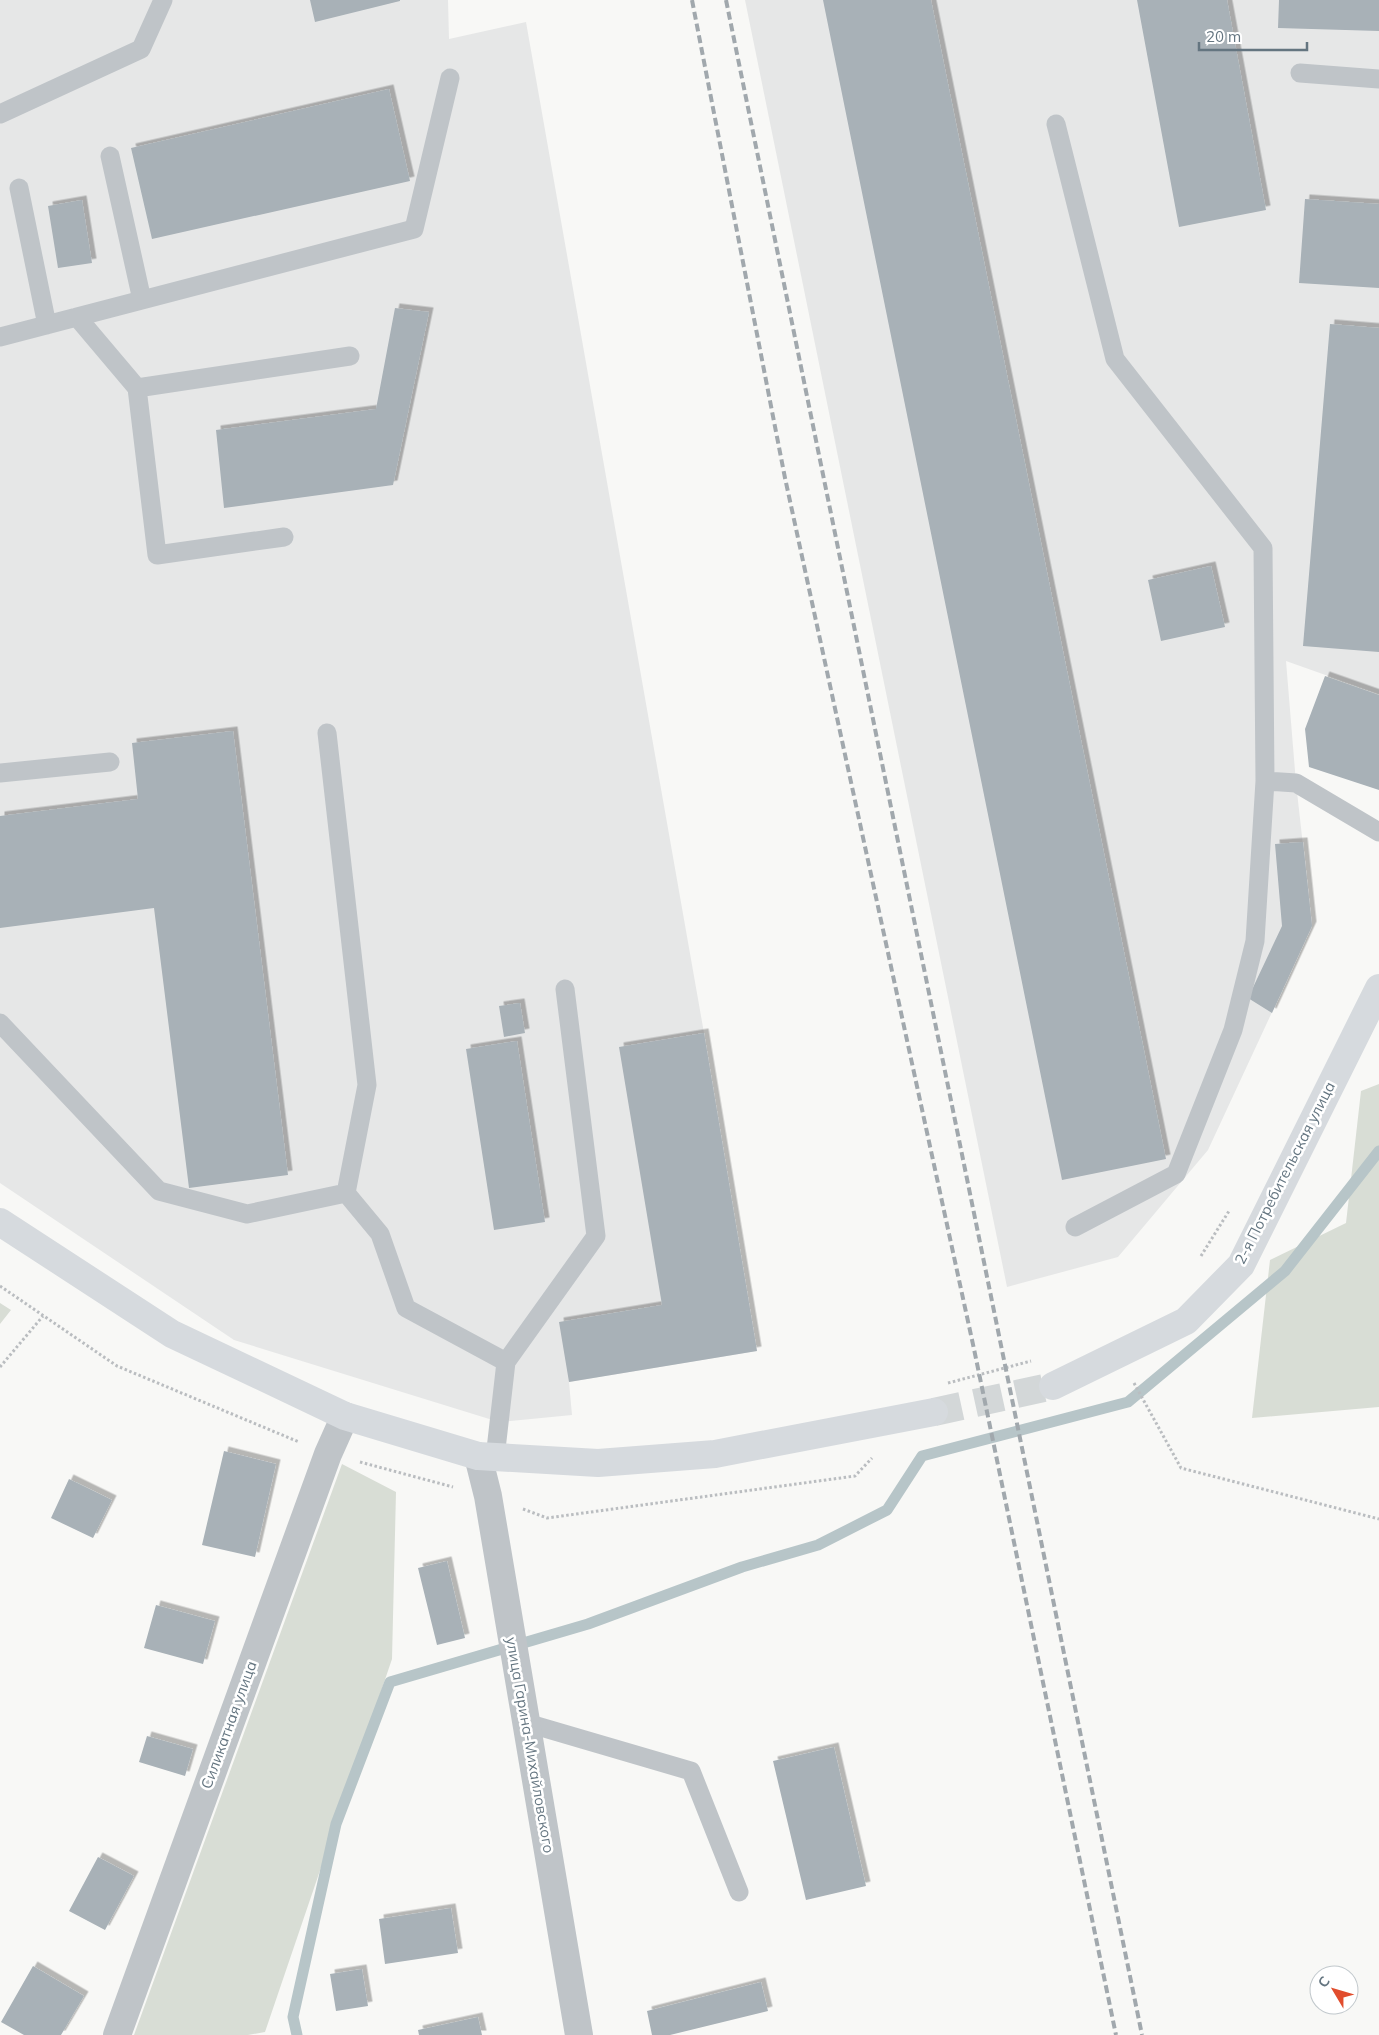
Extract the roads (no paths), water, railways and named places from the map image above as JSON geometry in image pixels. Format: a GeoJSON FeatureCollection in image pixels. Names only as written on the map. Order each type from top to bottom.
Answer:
{"type":"FeatureCollection","features":[{"type":"Feature","properties":{"kind":"street","name":"2-я Потребительская улица"},"geometry":{"type":"LineString","coordinates":[[1053,1386],[1186,1321],[1241,1265],[1376,998]]}},
{"type":"Feature","properties":{"kind":"street"},"geometry":{"type":"LineString","coordinates":[[0,1222],[172,1334],[345,1416],[487,1457],[598,1463],[715,1454],[934,1412]]}},
{"type":"Feature","properties":{"kind":"street","name":"Силикатная улица"},"geometry":{"type":"LineString","coordinates":[[117,2035],[328,1454],[345,1416]]}},
{"type":"Feature","properties":{"kind":"street","name":"улица Гарина-Михайловского"},"geometry":{"type":"LineString","coordinates":[[487,1457],[488,1496],[579,2035]]}},
{"type":"Feature","properties":{"kind":"lane"},"geometry":{"type":"LineString","coordinates":[[0,114],[141,49],[163,0]]}},
{"type":"Feature","properties":{"kind":"lane"},"geometry":{"type":"LineString","coordinates":[[1300,73],[1379,79]]}},
{"type":"Feature","properties":{"kind":"lane"},"geometry":{"type":"LineString","coordinates":[[0,337],[414,229],[450,78]]}},
{"type":"Feature","properties":{"kind":"lane"},"geometry":{"type":"LineString","coordinates":[[1056,124],[1115,359],[1263,548],[1265,781],[1255,941],[1233,1030],[1176,1174],[1075,1227]]}},
{"type":"Feature","properties":{"kind":"lane"},"geometry":{"type":"LineString","coordinates":[[110,156],[142,300]]}},
{"type":"Feature","properties":{"kind":"lane"},"geometry":{"type":"LineString","coordinates":[[19,188],[48,325]]}},
{"type":"Feature","properties":{"kind":"lane"},"geometry":{"type":"LineString","coordinates":[[77,317],[137,388],[157,555],[284,537]]}},
{"type":"Feature","properties":{"kind":"lane"},"geometry":{"type":"LineString","coordinates":[[137,388],[350,356]]}},
{"type":"Feature","properties":{"kind":"lane"},"geometry":{"type":"LineString","coordinates":[[327,733],[367,1085],[346,1193]]}},
{"type":"Feature","properties":{"kind":"lane"},"geometry":{"type":"LineString","coordinates":[[0,773],[110,762]]}},
{"type":"Feature","properties":{"kind":"lane"},"geometry":{"type":"LineString","coordinates":[[1265,781],[1296,783],[1379,832]]}},
{"type":"Feature","properties":{"kind":"lane"},"geometry":{"type":"LineString","coordinates":[[487,1457],[506,1362],[596,1236],[565,989]]}},
{"type":"Feature","properties":{"kind":"lane"},"geometry":{"type":"LineString","coordinates":[[0,1023],[159,1191],[247,1214],[346,1193]]}},
{"type":"Feature","properties":{"kind":"lane"},"geometry":{"type":"LineString","coordinates":[[346,1193],[380,1234],[406,1308],[506,1362]]}},
{"type":"Feature","properties":{"kind":"lane"},"geometry":{"type":"LineString","coordinates":[[527,1724],[691,1771],[739,1892]]}},
{"type":"Feature","properties":{"kind":"waterway"},"geometry":{"type":"LineString","coordinates":[[297,2035],[293,2017],[336,1824],[390,1682],[588,1624],[742,1567],[818,1545],[887,1510],[922,1456],[1128,1402],[1285,1271],[1379,1151]]}},
{"type":"Feature","properties":{"kind":"tunnel"},"geometry":{"type":"LineString","coordinates":[[934,1412],[1053,1386]]}},
{"type":"Feature","properties":{"kind":"railway"},"geometry":{"type":"LineString","coordinates":[[692,0],[785,478],[974,1349],[1116,2035]]}},
{"type":"Feature","properties":{"kind":"railway"},"geometry":{"type":"LineString","coordinates":[[726,0],[1142,2035]]}}]}
